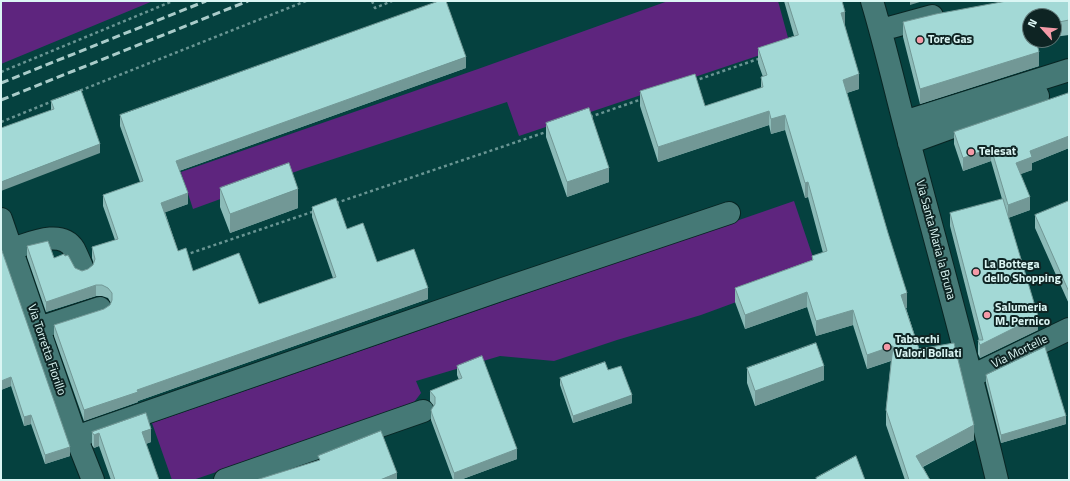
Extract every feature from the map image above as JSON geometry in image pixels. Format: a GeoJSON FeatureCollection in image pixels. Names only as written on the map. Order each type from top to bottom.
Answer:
{"type":"FeatureCollection","features":[{"type":"Feature","properties":{"kind":"street","name":"Via Santa Maria la Bruna"},"geometry":{"type":"LineString","coordinates":[[872,1],[881,30],[909,143],[972,376],[997,480]]}},
{"type":"Feature","properties":{"kind":"street"},"geometry":{"type":"LineString","coordinates":[[881,30],[948,13]]}},
{"type":"Feature","properties":{"kind":"street"},"geometry":{"type":"LineString","coordinates":[[904,122],[1069,70]]}},
{"type":"Feature","properties":{"kind":"street"},"geometry":{"type":"LineString","coordinates":[[909,143],[1020,101],[1069,85]]}},
{"type":"Feature","properties":{"kind":"street"},"geometry":{"type":"LineString","coordinates":[[76,437],[510,286],[729,213]]}},
{"type":"Feature","properties":{"kind":"street","name":"Via Torretta Fiorillo"},"geometry":{"type":"LineString","coordinates":[[1,219],[76,437],[93,480]]}},
{"type":"Feature","properties":{"kind":"street"},"geometry":{"type":"LineString","coordinates":[[12,249],[45,239],[60,238],[73,247],[83,269]]}},
{"type":"Feature","properties":{"kind":"street"},"geometry":{"type":"LineString","coordinates":[[39,328],[100,308]]}},
{"type":"Feature","properties":{"kind":"street","name":"Via Mortelle"},"geometry":{"type":"LineString","coordinates":[[972,376],[1069,328]]}},
{"type":"Feature","properties":{"kind":"street"},"geometry":{"type":"LineString","coordinates":[[225,480],[423,411]]}},
{"type":"Feature","properties":{"kind":"path"},"geometry":{"type":"LineString","coordinates":[[1,72],[173,1]]}},
{"type":"Feature","properties":{"kind":"path"},"geometry":{"type":"LineString","coordinates":[[66,96],[306,1]]}},
{"type":"Feature","properties":{"kind":"path"},"geometry":{"type":"LineString","coordinates":[[372,1],[375,8],[392,1]]}},
{"type":"Feature","properties":{"kind":"path"},"geometry":{"type":"LineString","coordinates":[[690,83],[765,57]]}},
{"type":"Feature","properties":{"kind":"path"},"geometry":{"type":"LineString","coordinates":[[584,119],[644,98]]}},
{"type":"Feature","properties":{"kind":"path"},"geometry":{"type":"LineString","coordinates":[[1,122],[58,99]]}},
{"type":"Feature","properties":{"kind":"path"},"geometry":{"type":"LineString","coordinates":[[334,204],[554,129]]}},
{"type":"Feature","properties":{"kind":"path"},"geometry":{"type":"LineString","coordinates":[[183,256],[319,209]]}},
{"type":"Feature","properties":{"kind":"shaded area"},"geometry":{"type":"Polygon","coordinates":[[[1,1],[153,1],[1,64],[1,1]]]}},
{"type":"Feature","properties":{"kind":"shaded area"},"geometry":{"type":"Polygon","coordinates":[[[668,1],[778,1],[790,45],[519,136],[507,102],[303,169],[193,209],[181,172],[478,69],[668,1]]]}},
{"type":"Feature","properties":{"kind":"shaded area"},"geometry":{"type":"Polygon","coordinates":[[[794,201],[818,272],[701,315],[617,340],[554,361],[500,356],[416,381],[421,393],[412,405],[193,480],[172,480],[152,423],[794,201]]]}},
{"type":"Feature","properties":{"kind":"building"},"geometry":{"type":"Polygon","coordinates":[[[439,1],[446,1],[466,57],[176,161],[188,193],[161,203],[178,251],[186,248],[193,271],[239,253],[259,304],[336,277],[312,207],[336,198],[347,229],[363,223],[377,262],[414,249],[428,288],[84,410],[54,325],[104,309],[110,305],[112,293],[108,288],[102,285],[96,285],[46,302],[27,246],[48,241],[54,258],[64,254],[65,256],[68,255],[75,268],[82,271],[93,265],[95,259],[92,247],[118,239],[103,195],[143,181],[120,115],[439,1]]]}},
{"type":"Feature","properties":{"kind":"building"},"geometry":{"type":"Polygon","coordinates":[[[788,1],[842,1],[845,12],[841,13],[859,74],[843,80],[907,293],[901,295],[919,349],[954,343],[974,425],[916,456],[930,480],[909,480],[886,410],[893,346],[867,355],[853,310],[816,321],[807,292],[745,315],[735,288],[813,260],[812,256],[827,251],[808,182],[805,183],[785,115],[771,119],[769,111],[658,147],[640,91],[695,74],[705,106],[763,87],[761,77],[767,75],[758,48],[798,35],[788,1]]]}},
{"type":"Feature","properties":{"kind":"building"},"geometry":{"type":"Polygon","coordinates":[[[1007,1],[1069,1],[1069,20],[1062,21],[1062,8],[1022,8],[1022,48],[1038,48],[1039,52],[920,89],[903,22],[936,14],[1007,1]]]}},
{"type":"Feature","properties":{"kind":"building"},"geometry":{"type":"Polygon","coordinates":[[[81,90],[100,144],[1,182],[1,128],[54,109],[51,101],[81,90]]]}},
{"type":"Feature","properties":{"kind":"building"},"geometry":{"type":"Polygon","coordinates":[[[1069,93],[1069,136],[1030,151],[1032,157],[1016,163],[1030,197],[1008,205],[991,148],[963,158],[954,132],[1069,93]]]}},
{"type":"Feature","properties":{"kind":"building"},"geometry":{"type":"Polygon","coordinates":[[[589,108],[609,168],[567,182],[546,123],[589,108]]]}},
{"type":"Feature","properties":{"kind":"building"},"geometry":{"type":"Polygon","coordinates":[[[289,163],[298,189],[230,214],[220,188],[289,163]]]}},
{"type":"Feature","properties":{"kind":"building"},"geometry":{"type":"Polygon","coordinates":[[[1003,199],[1038,316],[980,345],[978,340],[983,340],[950,213],[1003,199]]]}},
{"type":"Feature","properties":{"kind":"building"},"geometry":{"type":"Polygon","coordinates":[[[1069,201],[1069,292],[1035,215],[1069,201]]]}},
{"type":"Feature","properties":{"kind":"building"},"geometry":{"type":"Polygon","coordinates":[[[1,248],[70,447],[45,455],[31,415],[24,417],[11,377],[1,381],[1,248]]]}},
{"type":"Feature","properties":{"kind":"building"},"geometry":{"type":"Polygon","coordinates":[[[816,343],[824,366],[755,391],[747,368],[816,343]]]}},
{"type":"Feature","properties":{"kind":"building"},"geometry":{"type":"Polygon","coordinates":[[[1045,347],[1066,416],[1001,435],[986,375],[1045,347]]]}},
{"type":"Feature","properties":{"kind":"building"},"geometry":{"type":"Polygon","coordinates":[[[482,356],[517,449],[454,473],[432,414],[431,410],[435,404],[435,397],[430,391],[462,378],[457,366],[482,356]]]}},
{"type":"Feature","properties":{"kind":"building"},"geometry":{"type":"Polygon","coordinates":[[[605,362],[608,370],[621,366],[632,395],[573,416],[560,378],[605,362]]]}},
{"type":"Feature","properties":{"kind":"building"},"geometry":{"type":"Polygon","coordinates":[[[146,413],[151,429],[142,432],[159,480],[115,480],[99,433],[94,435],[92,432],[146,413]]]}},
{"type":"Feature","properties":{"kind":"building"},"geometry":{"type":"Polygon","coordinates":[[[381,431],[397,473],[380,480],[256,480],[320,460],[318,456],[381,431]]]}},
{"type":"Feature","properties":{"kind":"building"},"geometry":{"type":"Polygon","coordinates":[[[856,456],[865,480],[817,480],[816,478],[856,456]]]}},
{"type":"Feature","properties":{"kind":"railway"},"geometry":{"type":"LineString","coordinates":[[1,83],[206,1]]}},
{"type":"Feature","properties":{"kind":"railway"},"geometry":{"type":"LineString","coordinates":[[1,100],[248,1]]}},
{"type":"Feature","properties":{"kind":"place","name":"Tore Gas"},"geometry":{"type":"Point","coordinates":[920,40]}},
{"type":"Feature","properties":{"kind":"place","name":"Telesat"},"geometry":{"type":"Point","coordinates":[971,152]}},
{"type":"Feature","properties":{"kind":"place","name":"La Bottega dello Shopping"},"geometry":{"type":"Point","coordinates":[976,272]}},
{"type":"Feature","properties":{"kind":"place","name":"Salumeria M. Pernico"},"geometry":{"type":"Point","coordinates":[987,315]}},
{"type":"Feature","properties":{"kind":"place","name":"Tabacchi Valori Bollati"},"geometry":{"type":"Point","coordinates":[887,347]}}]}
